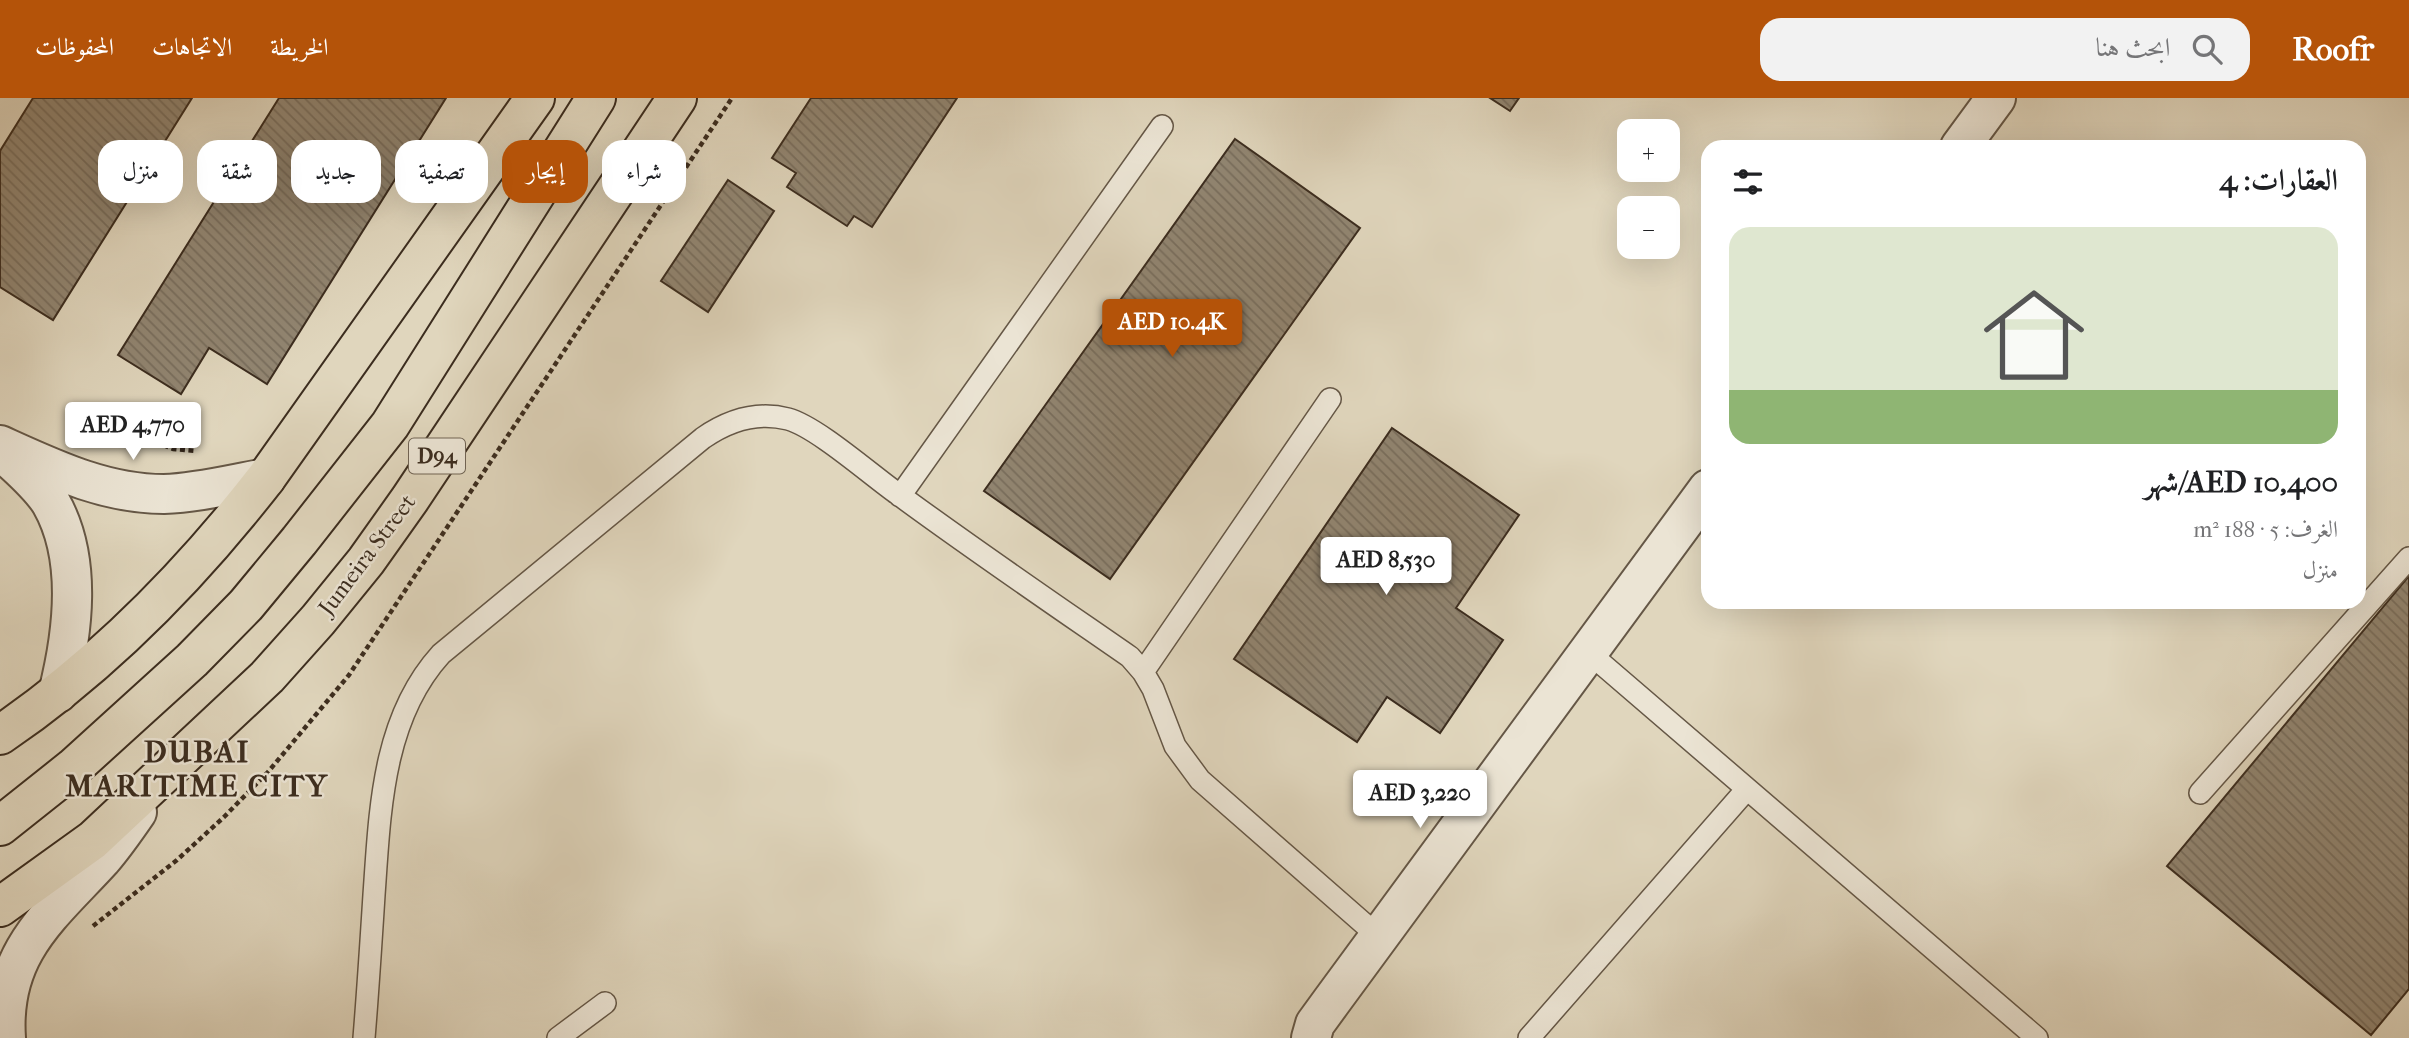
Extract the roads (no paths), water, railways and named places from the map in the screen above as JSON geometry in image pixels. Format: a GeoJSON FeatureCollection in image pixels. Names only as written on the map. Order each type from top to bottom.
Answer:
{"type":"FeatureCollection","features":[{"type":"Feature","properties":{"kind":"main road"},"geometry":{"type":"LineString","coordinates":[[0,735],[58,693],[109,650],[192,568],[266,478],[535,98]]}},
{"type":"Feature","properties":{"kind":"main road"},"geometry":{"type":"LineString","coordinates":[[0,826],[134,715],[247,605],[390,425],[596,98]]}},
{"type":"Feature","properties":{"kind":"main road","name":"Jumeira Street"},"geometry":{"type":"LineString","coordinates":[[0,907],[93,840],[267,677],[318,620],[366,561],[677,98]]}},
{"type":"Feature","properties":{"kind":"street"},"geometry":{"type":"LineString","coordinates":[[1965,140],[1996,98]]}},
{"type":"Feature","properties":{"kind":"street"},"geometry":{"type":"LineString","coordinates":[[9,451],[82,481],[136,492],[192,491],[266,478]]}},
{"type":"Feature","properties":{"kind":"street"},"geometry":{"type":"LineString","coordinates":[[9,451],[49,500],[67,545],[71,592],[70,623],[58,693]]}},
{"type":"Feature","properties":{"kind":"street"},"geometry":{"type":"LineString","coordinates":[[1311,1038],[1315,1024],[1378,936],[1701,499]]}},
{"type":"Feature","properties":{"kind":"street"},"geometry":{"type":"LineString","coordinates":[[6,1038],[2,1003],[7,975],[17,951],[26,937],[122,835],[155,780]]}},
{"type":"Feature","properties":{"kind":"lane"},"geometry":{"type":"LineString","coordinates":[[900,496],[1162,126]]}},
{"type":"Feature","properties":{"kind":"lane"},"geometry":{"type":"LineString","coordinates":[[1143,672],[1330,399]]}},
{"type":"Feature","properties":{"kind":"lane"},"geometry":{"type":"LineString","coordinates":[[365,1038],[379,826],[385,777],[396,734],[424,673],[441,654],[722,425],[745,418],[768,416],[790,420],[811,430],[900,496],[1130,657],[1153,689],[1175,746],[1200,780],[1378,936]]}},
{"type":"Feature","properties":{"kind":"lane"},"geometry":{"type":"LineString","coordinates":[[2366,606],[2409,558]]}},
{"type":"Feature","properties":{"kind":"lane"},"geometry":{"type":"LineString","coordinates":[[2200,793],[2364,609]]}},
{"type":"Feature","properties":{"kind":"lane"},"geometry":{"type":"LineString","coordinates":[[1588,652],[2037,1038]]}},
{"type":"Feature","properties":{"kind":"lane"},"geometry":{"type":"LineString","coordinates":[[1529,1038],[1747,789]]}},
{"type":"Feature","properties":{"kind":"lane"},"geometry":{"type":"LineString","coordinates":[[558,1038],[605,1003]]}},
{"type":"Feature","properties":{"kind":"district","name":"DUBAI MARITIME CITY"},"geometry":{"type":"Point","coordinates":[197,769]}}]}
